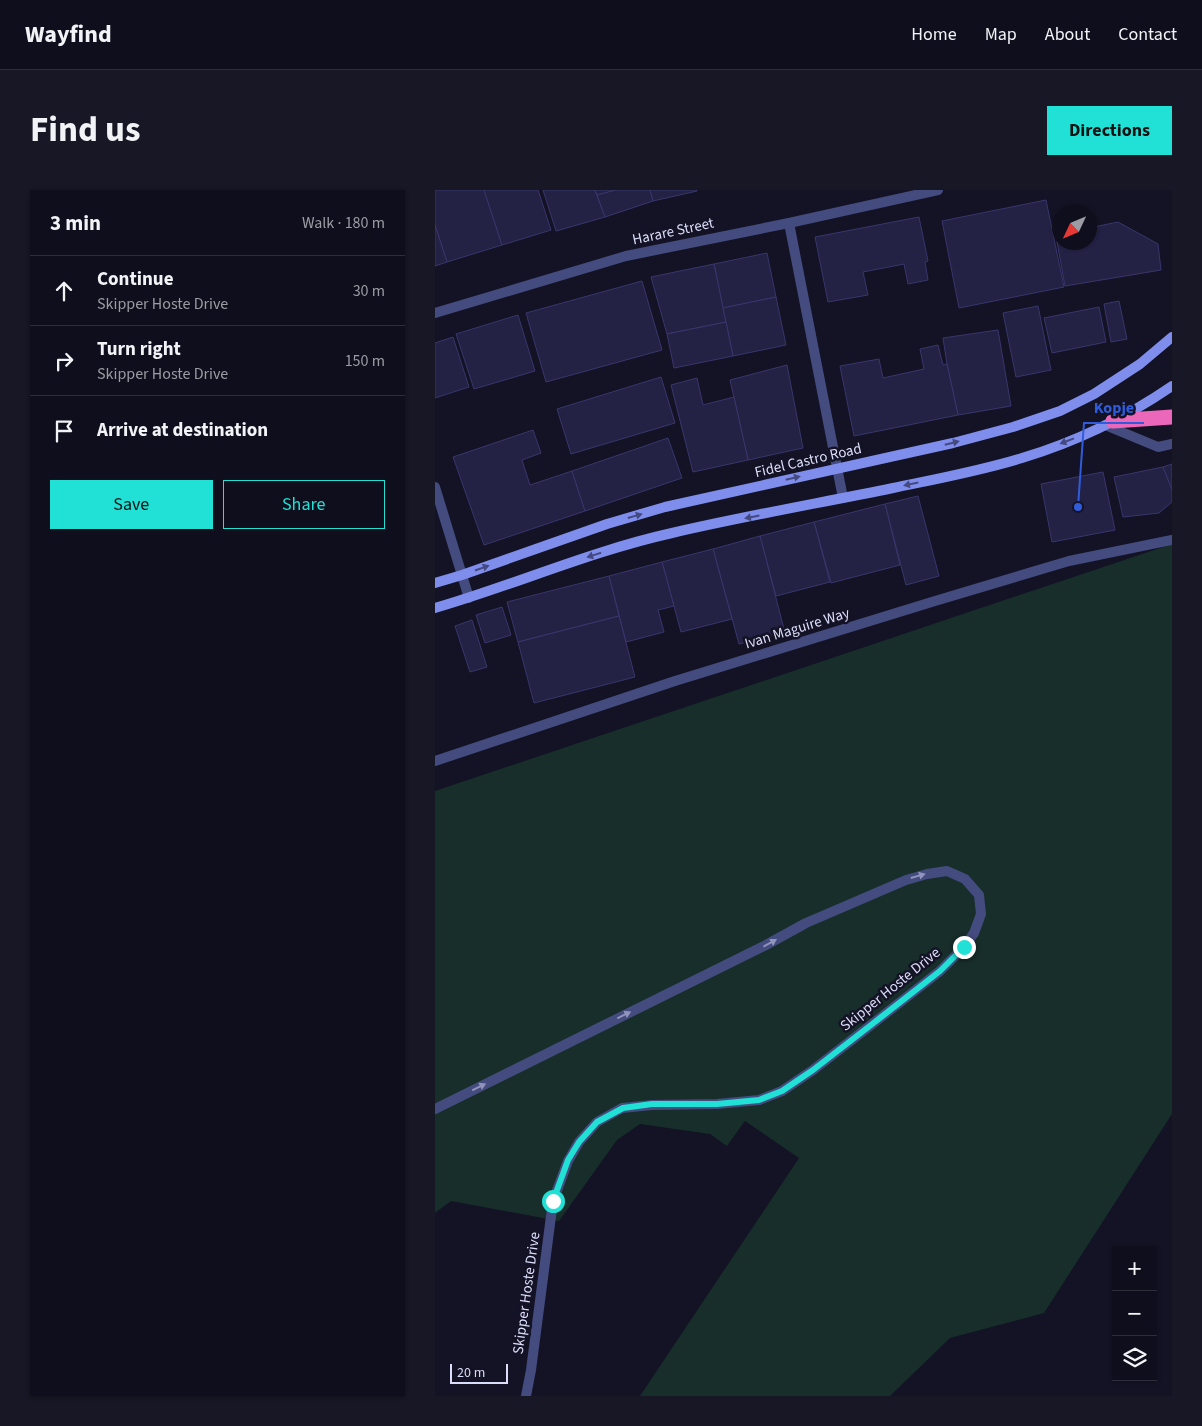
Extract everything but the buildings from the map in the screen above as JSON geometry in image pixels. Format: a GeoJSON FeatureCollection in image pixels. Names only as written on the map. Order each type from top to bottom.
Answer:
{"type":"FeatureCollection","features":[{"type":"Feature","properties":{"kind":"highway"},"geometry":{"type":"LineString","coordinates":[[1109,423],[1172,417]]}},
{"type":"Feature","properties":{"kind":"main road","name":"Fidel Castro Road"},"geometry":{"type":"LineString","coordinates":[[435,583],[607,524],[665,507],[953,443],[1013,427],[1060,411],[1094,394],[1140,364],[1172,338]]}},
{"type":"Feature","properties":{"kind":"main road"},"geometry":{"type":"LineString","coordinates":[[435,608],[587,558],[671,533],[966,473],[1022,458],[1073,440],[1109,423],[1150,401],[1172,386]]}},
{"type":"Feature","properties":{"kind":"street","name":"Harare Street"},"geometry":{"type":"LineString","coordinates":[[435,313],[626,256],[789,223],[921,192],[939,190]]}},
{"type":"Feature","properties":{"kind":"street"},"geometry":{"type":"LineString","coordinates":[[789,223],[843,498]]}},
{"type":"Feature","properties":{"kind":"street"},"geometry":{"type":"LineString","coordinates":[[1109,423],[1158,448],[1172,444]]}},
{"type":"Feature","properties":{"kind":"street"},"geometry":{"type":"LineString","coordinates":[[435,487],[469,598]]}},
{"type":"Feature","properties":{"kind":"street","name":"Ivan Maguire Way"},"geometry":{"type":"LineString","coordinates":[[435,761],[675,681],[1069,561],[1172,540]]}},
{"type":"Feature","properties":{"kind":"street","name":"Skipper Hoste Drive"},"geometry":{"type":"LineString","coordinates":[[435,1109],[766,945],[806,923],[906,880],[947,871],[965,879],[979,895],[981,914],[974,933],[964,947],[940,971],[813,1070],[782,1091],[759,1100],[717,1104],[652,1104],[623,1108],[597,1122],[579,1142],[568,1160],[553,1201],[531,1370],[525,1396]]}},
{"type":"Feature","properties":{"kind":"green space"},"geometry":{"type":"Polygon","coordinates":[[[1172,544],[1172,1114],[1044,1313],[950,1338],[890,1396],[640,1396],[799,1158],[745,1121],[727,1146],[710,1134],[640,1124],[617,1140],[559,1221],[451,1201],[435,1213],[435,791],[1172,544]]]}},
{"type":"Feature","properties":{"kind":"place","name":"Kopje"},"geometry":{"type":"Point","coordinates":[1078,507]}},
{"type":"Feature","properties":{"kind":"route"},"geometry":{"type":"LineString","coordinates":[[553,1201],[568,1160],[579,1142],[597,1122],[623,1108],[652,1104],[717,1104],[759,1100],[782,1091],[813,1070],[940,971],[964,947]]}}]}
